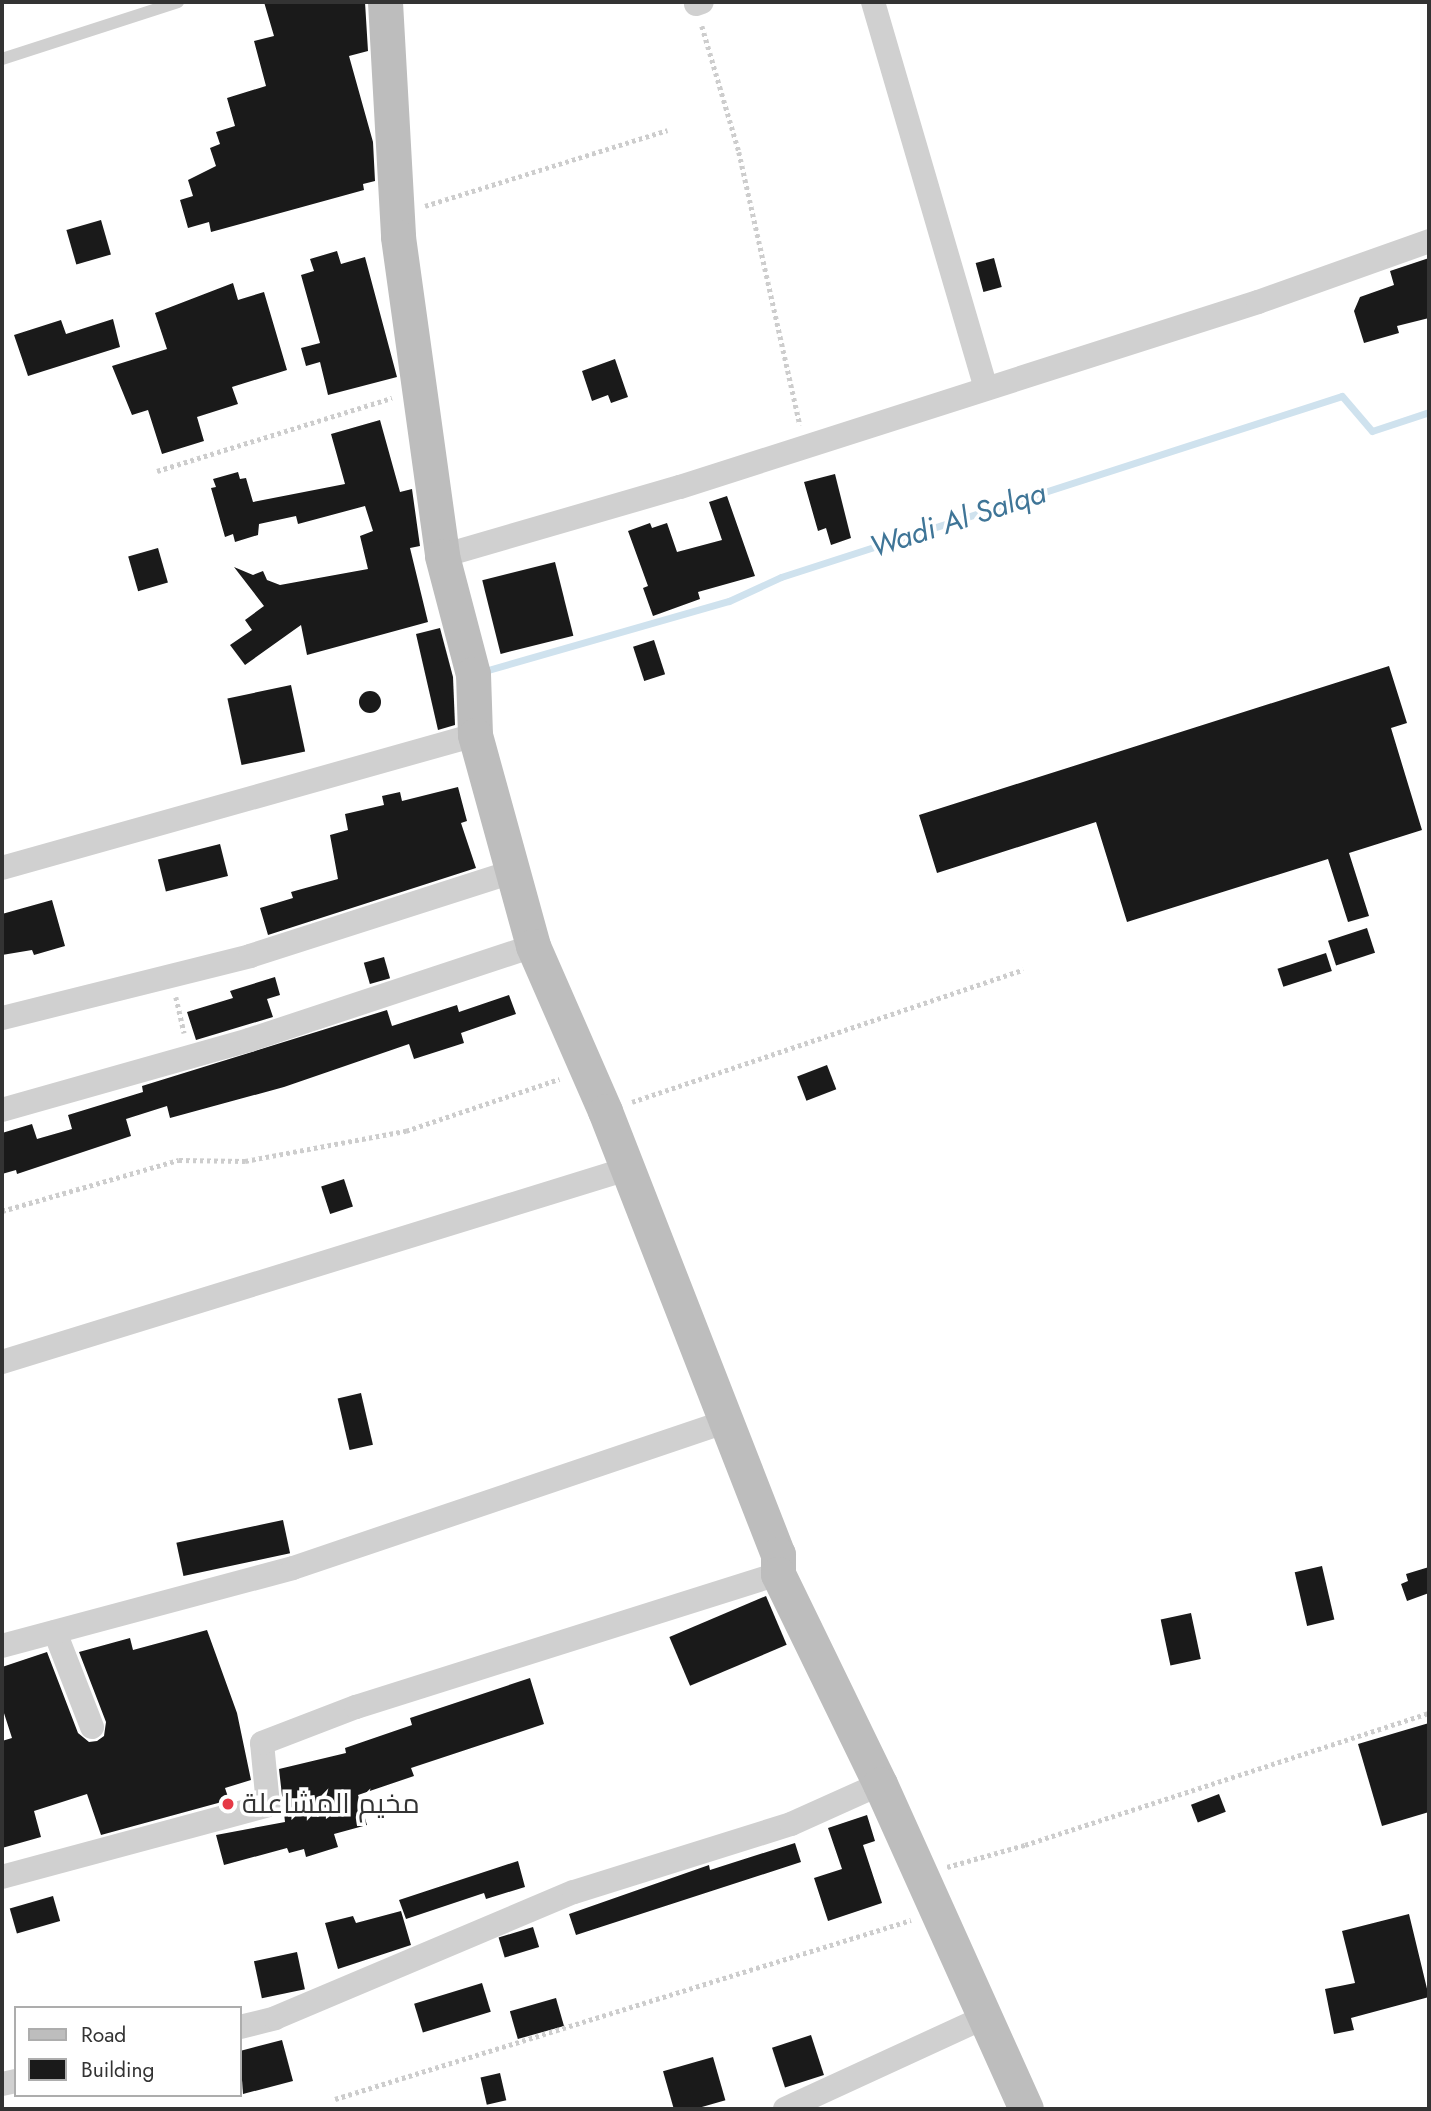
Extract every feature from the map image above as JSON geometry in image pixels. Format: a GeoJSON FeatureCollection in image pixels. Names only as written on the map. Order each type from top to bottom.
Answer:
{"type":"FeatureCollection","features":[{"type":"Feature","properties":{"kind":"street"},"geometry":{"type":"LineString","coordinates":[[385,2],[398,215],[420,391],[423,464],[442,556],[473,674],[475,735],[510,872],[533,946],[605,1111],[778,1554],[778,1574],[880,1784],[983,2018],[1027,2109]]}},
{"type":"Feature","properties":{"kind":"street"},"geometry":{"type":"LineString","coordinates":[[873,2],[986,388]]}},
{"type":"Feature","properties":{"kind":"street"},"geometry":{"type":"LineString","coordinates":[[442,556],[804,446],[1258,302],[1429,241]]}},
{"type":"Feature","properties":{"kind":"street"},"geometry":{"type":"LineString","coordinates":[[2,868],[475,735]]}},
{"type":"Feature","properties":{"kind":"street"},"geometry":{"type":"LineString","coordinates":[[2,1018],[250,957],[510,872]]}},
{"type":"Feature","properties":{"kind":"street"},"geometry":{"type":"LineString","coordinates":[[2,1110],[190,1056],[533,946]]}},
{"type":"Feature","properties":{"kind":"street"},"geometry":{"type":"LineString","coordinates":[[2,1363],[627,1169]]}},
{"type":"Feature","properties":{"kind":"street"},"geometry":{"type":"LineString","coordinates":[[2,1646],[293,1568],[725,1422]]}},
{"type":"Feature","properties":{"kind":"street"},"geometry":{"type":"LineString","coordinates":[[2,1877],[268,1805],[262,1743],[356,1707],[778,1574]]}},
{"type":"Feature","properties":{"kind":"street"},"geometry":{"type":"LineString","coordinates":[[55,1632],[92,1727]]}},
{"type":"Feature","properties":{"kind":"street"},"geometry":{"type":"LineString","coordinates":[[242,2026],[275,2018],[574,1892],[791,1824],[880,1784]]}},
{"type":"Feature","properties":{"kind":"street"},"geometry":{"type":"LineString","coordinates":[[785,2109],[983,2018]]}},
{"type":"Feature","properties":{"kind":"lane"},"geometry":{"type":"LineString","coordinates":[[2,59],[178,2]]}},
{"type":"Feature","properties":{"kind":"path"},"geometry":{"type":"LineString","coordinates":[[699,3],[739,152],[804,446]]}},
{"type":"Feature","properties":{"kind":"path"},"geometry":{"type":"LineString","coordinates":[[398,215],[667,130]]}},
{"type":"Feature","properties":{"kind":"path"},"geometry":{"type":"LineString","coordinates":[[157,471],[420,391]]}},
{"type":"Feature","properties":{"kind":"path"},"geometry":{"type":"LineString","coordinates":[[605,1111],[1023,970]]}},
{"type":"Feature","properties":{"kind":"path"},"geometry":{"type":"LineString","coordinates":[[170,976],[190,1056]]}},
{"type":"Feature","properties":{"kind":"path"},"geometry":{"type":"LineString","coordinates":[[2,1211],[179,1160],[245,1161],[407,1131],[586,1070]]}},
{"type":"Feature","properties":{"kind":"path"},"geometry":{"type":"LineString","coordinates":[[919,1874],[1026,1845],[1429,1713]]}},
{"type":"Feature","properties":{"kind":"path"},"geometry":{"type":"LineString","coordinates":[[335,2099],[936,1912]]}},
{"type":"Feature","properties":{"kind":"building"},"geometry":{"type":"Polygon","coordinates":[[[264,2],[365,2],[368,51],[349,56],[373,142],[375,181],[363,184],[364,190],[211,232],[209,222],[188,228],[180,200],[193,196],[188,180],[216,166],[210,148],[220,144],[216,132],[235,126],[227,98],[266,86],[254,41],[274,36],[264,2]]]}},
{"type":"Feature","properties":{"kind":"building"},"geometry":{"type":"Polygon","coordinates":[[[101,220],[111,255],[76,265],[66,230],[101,220]]]}},
{"type":"Feature","properties":{"kind":"building"},"geometry":{"type":"Polygon","coordinates":[[[337,251],[341,264],[365,257],[397,377],[328,395],[320,362],[306,366],[301,348],[320,343],[301,275],[314,271],[310,259],[337,251]]]}},
{"type":"Feature","properties":{"kind":"building"},"geometry":{"type":"Polygon","coordinates":[[[994,258],[1002,287],[983,292],[976,263],[994,258]]]}},
{"type":"Feature","properties":{"kind":"building"},"geometry":{"type":"Polygon","coordinates":[[[1429,258],[1429,318],[1397,326],[1399,333],[1364,343],[1354,311],[1360,297],[1394,285],[1390,271],[1429,258]]]}},
{"type":"Feature","properties":{"kind":"building"},"geometry":{"type":"Polygon","coordinates":[[[233,283],[238,300],[264,292],[287,370],[232,387],[238,404],[197,417],[204,441],[162,454],[148,410],[132,415],[112,366],[167,349],[155,313],[233,283]]]}},
{"type":"Feature","properties":{"kind":"building"},"geometry":{"type":"Polygon","coordinates":[[[113,319],[120,347],[28,376],[14,335],[61,320],[66,334],[113,319]]]}},
{"type":"Feature","properties":{"kind":"building"},"geometry":{"type":"Polygon","coordinates":[[[615,359],[628,397],[611,403],[608,395],[592,401],[582,371],[615,359]]]}},
{"type":"Feature","properties":{"kind":"building"},"geometry":{"type":"Polygon","coordinates":[[[380,420],[400,492],[412,489],[420,546],[410,548],[428,622],[307,655],[301,625],[245,665],[230,645],[252,630],[245,620],[264,606],[234,567],[253,575],[263,571],[267,580],[280,585],[368,569],[360,536],[373,531],[365,506],[298,524],[296,516],[259,524],[258,535],[235,542],[233,534],[225,537],[211,488],[216,487],[213,479],[238,472],[240,479],[246,478],[253,502],[345,484],[331,434],[380,420]]]}},
{"type":"Feature","properties":{"kind":"building"},"geometry":{"type":"Polygon","coordinates":[[[835,474],[851,538],[831,545],[826,528],[818,531],[804,482],[835,474]]]}},
{"type":"Feature","properties":{"kind":"building"},"geometry":{"type":"Polygon","coordinates":[[[727,496],[755,576],[698,592],[700,599],[653,616],[643,588],[648,586],[628,531],[650,523],[652,528],[667,523],[677,552],[722,540],[709,502],[727,496]]]}},
{"type":"Feature","properties":{"kind":"building"},"geometry":{"type":"Polygon","coordinates":[[[158,548],[168,583],[138,591],[128,557],[158,548]]]}},
{"type":"Feature","properties":{"kind":"building"},"geometry":{"type":"Polygon","coordinates":[[[555,562],[573,636],[501,654],[482,580],[555,562]]]}},
{"type":"Feature","properties":{"kind":"building"},"geometry":{"type":"Polygon","coordinates":[[[440,628],[453,677],[455,725],[438,730],[416,634],[440,628]]]}},
{"type":"Feature","properties":{"kind":"building"},"geometry":{"type":"Polygon","coordinates":[[[654,640],[665,674],[644,681],[633,647],[654,640]]]}},
{"type":"Feature","properties":{"kind":"building"},"geometry":{"type":"Polygon","coordinates":[[[1389,666],[1407,723],[1391,728],[1422,830],[1349,853],[1369,916],[1348,922],[1328,859],[1127,922],[1096,822],[937,873],[919,815],[1389,666]]]}},
{"type":"Feature","properties":{"kind":"building"},"geometry":{"type":"Polygon","coordinates":[[[291,685],[305,752],[242,765],[227,699],[291,685]]]}},
{"type":"Feature","properties":{"kind":"building"},"geometry":{"type":"Polygon","coordinates":[[[370,691],[378,694],[381,702],[378,710],[370,713],[362,710],[359,702],[362,694],[370,691]]]}},
{"type":"Feature","properties":{"kind":"building"},"geometry":{"type":"Polygon","coordinates":[[[458,787],[467,821],[461,823],[476,868],[268,935],[260,908],[293,898],[291,892],[338,879],[330,835],[348,830],[345,814],[384,805],[382,796],[400,792],[402,801],[458,787]]]}},
{"type":"Feature","properties":{"kind":"building"},"geometry":{"type":"Polygon","coordinates":[[[220,844],[228,876],[166,892],[158,859],[220,844]]]}},
{"type":"Feature","properties":{"kind":"building"},"geometry":{"type":"Polygon","coordinates":[[[52,900],[65,946],[34,955],[32,950],[2,955],[2,914],[52,900]]]}},
{"type":"Feature","properties":{"kind":"building"},"geometry":{"type":"Polygon","coordinates":[[[1367,928],[1375,953],[1336,965],[1328,941],[1367,928]]]}},
{"type":"Feature","properties":{"kind":"building"},"geometry":{"type":"Polygon","coordinates":[[[1326,953],[1332,971],[1283,987],[1277,969],[1326,953]]]}},
{"type":"Feature","properties":{"kind":"building"},"geometry":{"type":"Polygon","coordinates":[[[384,957],[390,978],[370,984],[364,963],[384,957]]]}},
{"type":"Feature","properties":{"kind":"building"},"geometry":{"type":"Polygon","coordinates":[[[275,977],[280,995],[267,999],[273,1017],[196,1040],[187,1012],[233,998],[230,991],[275,977]]]}},
{"type":"Feature","properties":{"kind":"building"},"geometry":{"type":"Polygon","coordinates":[[[509,995],[516,1014],[461,1033],[464,1043],[414,1059],[409,1044],[284,1087],[170,1118],[167,1106],[126,1119],[131,1136],[17,1174],[16,1170],[2,1174],[2,1133],[32,1124],[37,1139],[72,1129],[68,1115],[143,1092],[142,1086],[387,1010],[392,1026],[457,1005],[459,1012],[509,995]]]}},
{"type":"Feature","properties":{"kind":"building"},"geometry":{"type":"Polygon","coordinates":[[[827,1065],[836,1089],[806,1101],[797,1076],[827,1065]]]}},
{"type":"Feature","properties":{"kind":"building"},"geometry":{"type":"Polygon","coordinates":[[[344,1179],[353,1207],[330,1214],[321,1186],[344,1179]]]}},
{"type":"Feature","properties":{"kind":"building"},"geometry":{"type":"Polygon","coordinates":[[[361,1393],[373,1445],[350,1450],[338,1398],[361,1393]]]}},
{"type":"Feature","properties":{"kind":"building"},"geometry":{"type":"Polygon","coordinates":[[[283,1520],[290,1553],[183,1576],[176,1543],[283,1520]]]}},
{"type":"Feature","properties":{"kind":"building"},"geometry":{"type":"Polygon","coordinates":[[[1322,1566],[1334,1620],[1307,1626],[1295,1572],[1322,1566]]]}},
{"type":"Feature","properties":{"kind":"building"},"geometry":{"type":"Polygon","coordinates":[[[1429,1567],[1429,1593],[1407,1601],[1401,1584],[1408,1581],[1406,1574],[1429,1567]]]}},
{"type":"Feature","properties":{"kind":"building"},"geometry":{"type":"Polygon","coordinates":[[[766,1596],[787,1645],[690,1686],[669,1637],[766,1596]]]}},
{"type":"Feature","properties":{"kind":"building"},"geometry":{"type":"Polygon","coordinates":[[[1191,1613],[1201,1659],[1170,1665],[1161,1619],[1191,1613]]]}},
{"type":"Feature","properties":{"kind":"building"},"geometry":{"type":"Polygon","coordinates":[[[207,1630],[237,1713],[251,1780],[225,1788],[229,1800],[101,1835],[87,1794],[34,1811],[41,1837],[2,1848],[2,1741],[12,1738],[2,1707],[2,1667],[47,1652],[78,1733],[89,1742],[97,1741],[104,1736],[106,1722],[79,1652],[130,1638],[133,1650],[207,1630]]]}},
{"type":"Feature","properties":{"kind":"building"},"geometry":{"type":"Polygon","coordinates":[[[530,1678],[544,1724],[411,1768],[414,1776],[358,1795],[367,1825],[334,1834],[338,1847],[306,1857],[304,1849],[289,1853],[287,1848],[224,1865],[216,1835],[285,1822],[279,1769],[346,1753],[345,1748],[412,1725],[410,1718],[530,1678]]]}},
{"type":"Feature","properties":{"kind":"building"},"geometry":{"type":"Polygon","coordinates":[[[1429,1723],[1429,1812],[1382,1826],[1358,1744],[1429,1723]]]}},
{"type":"Feature","properties":{"kind":"building"},"geometry":{"type":"Polygon","coordinates":[[[1219,1794],[1226,1812],[1198,1822],[1191,1805],[1219,1794]]]}},
{"type":"Feature","properties":{"kind":"building"},"geometry":{"type":"Polygon","coordinates":[[[867,1815],[875,1841],[863,1845],[882,1903],[828,1921],[814,1878],[842,1869],[828,1828],[867,1815]]]}},
{"type":"Feature","properties":{"kind":"building"},"geometry":{"type":"Polygon","coordinates":[[[795,1843],[801,1862],[576,1935],[569,1914],[709,1865],[710,1870],[795,1843]]]}},
{"type":"Feature","properties":{"kind":"building"},"geometry":{"type":"Polygon","coordinates":[[[518,1861],[525,1887],[486,1899],[484,1893],[406,1919],[399,1900],[518,1861]]]}},
{"type":"Feature","properties":{"kind":"building"},"geometry":{"type":"Polygon","coordinates":[[[53,1896],[60,1921],[17,1933],[10,1908],[53,1896]]]}},
{"type":"Feature","properties":{"kind":"building"},"geometry":{"type":"Polygon","coordinates":[[[401,1911],[411,1945],[338,1969],[325,1923],[353,1916],[356,1923],[401,1911]]]}},
{"type":"Feature","properties":{"kind":"building"},"geometry":{"type":"Polygon","coordinates":[[[1409,1914],[1429,1997],[1351,2018],[1354,2030],[1334,2034],[1325,1989],[1355,1983],[1342,1931],[1409,1914]]]}},
{"type":"Feature","properties":{"kind":"building"},"geometry":{"type":"Polygon","coordinates":[[[533,1927],[539,1947],[505,1958],[499,1938],[533,1927]]]}},
{"type":"Feature","properties":{"kind":"building"},"geometry":{"type":"Polygon","coordinates":[[[297,1952],[305,1989],[262,1998],[254,1961],[297,1952]]]}},
{"type":"Feature","properties":{"kind":"building"},"geometry":{"type":"Polygon","coordinates":[[[482,1983],[491,2012],[423,2032],[414,2004],[482,1983]]]}},
{"type":"Feature","properties":{"kind":"building"},"geometry":{"type":"Polygon","coordinates":[[[556,1998],[564,2026],[518,2039],[510,2011],[556,1998]]]}},
{"type":"Feature","properties":{"kind":"building"},"geometry":{"type":"Polygon","coordinates":[[[811,2035],[824,2075],[785,2088],[772,2048],[811,2035]]]}},
{"type":"Feature","properties":{"kind":"building"},"geometry":{"type":"Polygon","coordinates":[[[282,2040],[293,2081],[243,2094],[242,2050],[282,2040]]]}},
{"type":"Feature","properties":{"kind":"building"},"geometry":{"type":"Polygon","coordinates":[[[713,2057],[725,2100],[695,2109],[674,2109],[663,2071],[713,2057]]]}},
{"type":"Feature","properties":{"kind":"building"},"geometry":{"type":"Polygon","coordinates":[[[500,2073],[506,2100],[487,2105],[481,2077],[500,2073]]]}},
{"type":"Feature","properties":{"kind":"waterway","name":"Wadi Al Salqa"},"geometry":{"type":"LineString","coordinates":[[481,672],[729,601],[781,577],[1342,396],[1372,431],[1429,412]]}},
{"type":"Feature","properties":{"kind":"place","name":"مخيم المشاعلة"},"geometry":{"type":"Point","coordinates":[228,1804]}}]}
